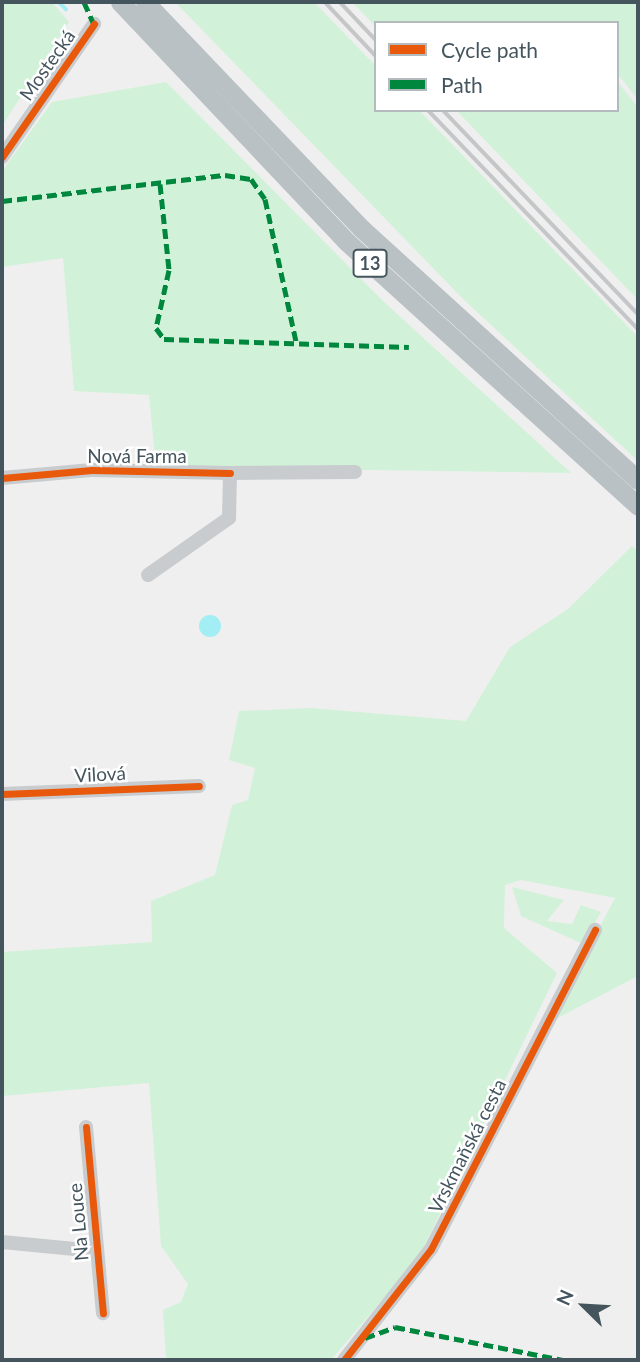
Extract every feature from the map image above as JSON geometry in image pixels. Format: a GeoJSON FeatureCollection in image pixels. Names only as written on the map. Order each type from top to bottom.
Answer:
{"type":"FeatureCollection","features":[{"type":"Feature","properties":{"kind":"highway","name":"13"},"geometry":{"type":"LineString","coordinates":[[120,2],[347,242],[638,506]]}},
{"type":"Feature","properties":{"kind":"highway","name":"13"},"geometry":{"type":"LineString","coordinates":[[145,2],[362,229],[638,480]]}},
{"type":"Feature","properties":{"kind":"street","name":"Mostecká"},"geometry":{"type":"LineString","coordinates":[[2,157],[94,24]]}},
{"type":"Feature","properties":{"kind":"street","name":"Nová Farma"},"geometry":{"type":"LineString","coordinates":[[2,478],[92,471],[355,472]]}},
{"type":"Feature","properties":{"kind":"street"},"geometry":{"type":"LineString","coordinates":[[148,575],[229,518],[230,473]]}},
{"type":"Feature","properties":{"kind":"street","name":"Vilová"},"geometry":{"type":"LineString","coordinates":[[2,794],[199,786]]}},
{"type":"Feature","properties":{"kind":"street","name":"Vrskmaňská cesta"},"geometry":{"type":"LineString","coordinates":[[344,1360],[430,1249],[595,930]]}},
{"type":"Feature","properties":{"kind":"street","name":"Na Louce"},"geometry":{"type":"LineString","coordinates":[[86,1127],[103,1313]]}},
{"type":"Feature","properties":{"kind":"street","name":"Na Louce"},"geometry":{"type":"LineString","coordinates":[[2,1242],[96,1251]]}},
{"type":"Feature","properties":{"kind":"green space"},"geometry":{"type":"Polygon","coordinates":[[[2,2],[52,2],[69,22],[2,126],[2,2]]]}},
{"type":"Feature","properties":{"kind":"green space"},"geometry":{"type":"Polygon","coordinates":[[[175,2],[314,2],[374,64],[374,112],[421,112],[638,337],[638,461],[464,300],[175,2]]]}},
{"type":"Feature","properties":{"kind":"green space"},"geometry":{"type":"Polygon","coordinates":[[[352,2],[638,2],[638,100],[619,76],[619,21],[374,21],[374,25],[352,2]]]}},
{"type":"Feature","properties":{"kind":"green space"},"geometry":{"type":"Polygon","coordinates":[[[166,82],[383,301],[571,473],[156,467],[149,395],[74,391],[63,258],[2,267],[2,171],[52,102],[166,82]]]}},
{"type":"Feature","properties":{"kind":"green space"},"geometry":{"type":"Polygon","coordinates":[[[619,83],[638,107],[638,300],[458,112],[619,112],[619,83]]]}},
{"type":"Feature","properties":{"kind":"green space"},"geometry":{"type":"Polygon","coordinates":[[[632,546],[638,551],[638,976],[548,1023],[615,898],[521,880],[505,885],[504,928],[557,973],[419,1257],[331,1360],[166,1360],[163,1310],[181,1302],[188,1284],[161,1246],[149,1083],[2,1096],[2,952],[152,942],[151,901],[215,875],[232,805],[248,800],[255,768],[229,760],[239,711],[311,708],[466,721],[510,647],[568,609],[632,546]]]}},
{"type":"Feature","properties":{"kind":"green space"},"geometry":{"type":"Polygon","coordinates":[[[512,887],[564,900],[547,921],[572,924],[581,905],[601,912],[583,944],[521,916],[512,887]]]}},
{"type":"Feature","properties":{"kind":"water"},"geometry":{"type":"Polygon","coordinates":[[[210,615],[218,618],[221,626],[218,634],[210,637],[202,634],[199,626],[202,618],[210,615]]]}},
{"type":"Feature","properties":{"kind":"waterway"},"geometry":{"type":"LineString","coordinates":[[59,2],[66,9]]}},
{"type":"Feature","properties":{"kind":"railway"},"geometry":{"type":"LineString","coordinates":[[325,2],[374,54]]}},
{"type":"Feature","properties":{"kind":"railway"},"geometry":{"type":"LineString","coordinates":[[340,2],[374,38]]}},
{"type":"Feature","properties":{"kind":"railway"},"geometry":{"type":"LineString","coordinates":[[430,112],[638,329]]}},
{"type":"Feature","properties":{"kind":"railway"},"geometry":{"type":"LineString","coordinates":[[445,112],[638,314]]}},
{"type":"Feature","properties":{"kind":"marked path"},"geometry":{"type":"LineString","coordinates":[[84,2],[94,24]]}},
{"type":"Feature","properties":{"kind":"marked path"},"geometry":{"type":"LineString","coordinates":[[2,201],[225,175],[251,179],[265,199],[296,341]]}},
{"type":"Feature","properties":{"kind":"marked path"},"geometry":{"type":"LineString","coordinates":[[160,184],[169,270],[156,328],[164,339],[409,347]]}},
{"type":"Feature","properties":{"kind":"marked path"},"geometry":{"type":"LineString","coordinates":[[365,1338],[395,1327],[563,1360]]}},
{"type":"Feature","properties":{"kind":"cycle path"},"geometry":{"type":"LineString","coordinates":[[2,157],[94,24]]}},
{"type":"Feature","properties":{"kind":"cycle path"},"geometry":{"type":"LineString","coordinates":[[2,478],[92,470],[230,473]]}},
{"type":"Feature","properties":{"kind":"cycle path"},"geometry":{"type":"LineString","coordinates":[[2,794],[199,786]]}},
{"type":"Feature","properties":{"kind":"cycle path"},"geometry":{"type":"LineString","coordinates":[[344,1360],[431,1249],[595,930]]}},
{"type":"Feature","properties":{"kind":"cycle path"},"geometry":{"type":"LineString","coordinates":[[86,1127],[103,1313]]}}]}
